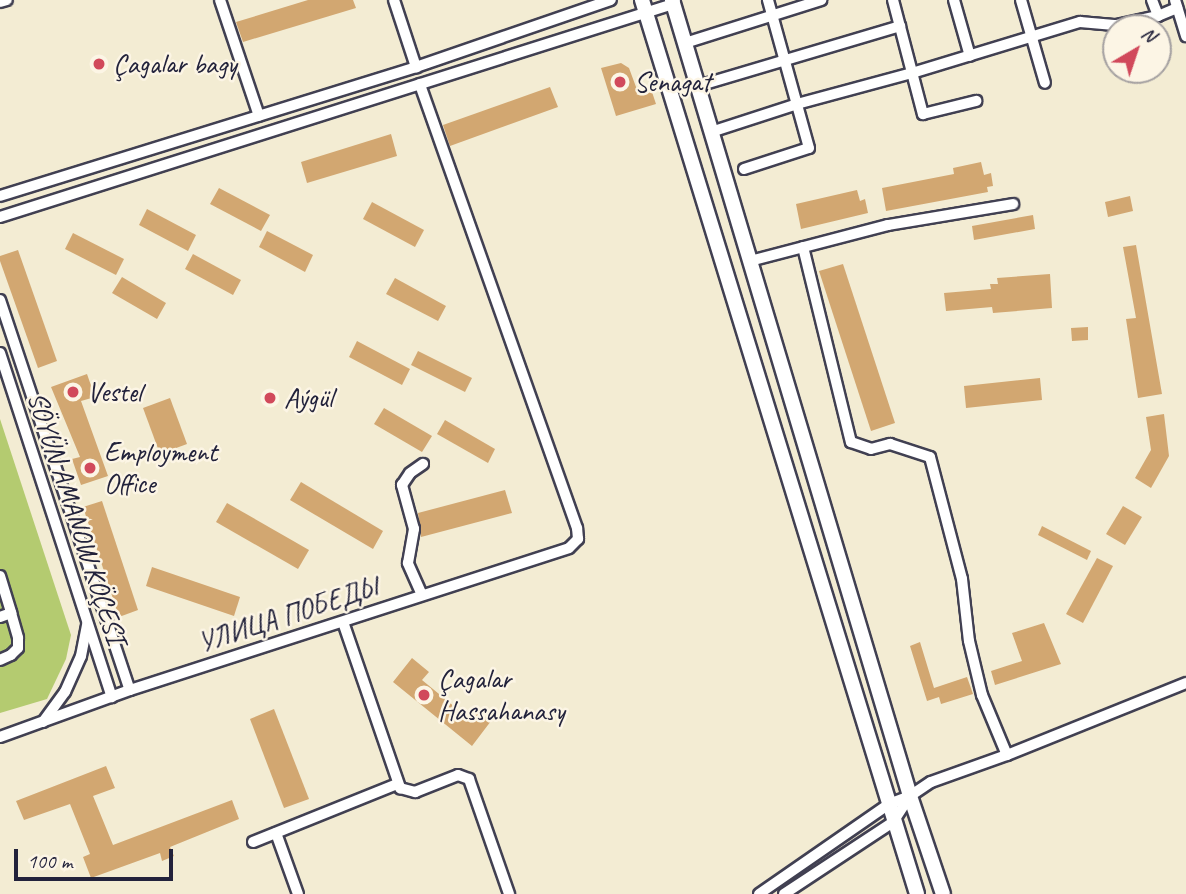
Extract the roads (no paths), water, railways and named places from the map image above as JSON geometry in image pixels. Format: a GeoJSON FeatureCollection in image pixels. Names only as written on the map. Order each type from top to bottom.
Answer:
{"type":"FeatureCollection","features":[{"type":"Feature","properties":{"kind":"main road"},"geometry":{"type":"LineString","coordinates":[[674,1],[910,796],[943,894]]}},
{"type":"Feature","properties":{"kind":"main road"},"geometry":{"type":"LineString","coordinates":[[644,6],[917,894]]}},
{"type":"Feature","properties":{"kind":"street"},"geometry":{"type":"LineString","coordinates":[[0,2],[7,0]]}},
{"type":"Feature","properties":{"kind":"street"},"geometry":{"type":"LineString","coordinates":[[220,0],[259,116]]}},
{"type":"Feature","properties":{"kind":"street"},"geometry":{"type":"LineString","coordinates":[[394,0],[416,67]]}},
{"type":"Feature","properties":{"kind":"street"},"geometry":{"type":"LineString","coordinates":[[0,196],[416,67],[611,0]]}},
{"type":"Feature","properties":{"kind":"street"},"geometry":{"type":"LineString","coordinates":[[744,169],[809,148],[768,0]]}},
{"type":"Feature","properties":{"kind":"street"},"geometry":{"type":"LineString","coordinates":[[685,43],[821,0]]}},
{"type":"Feature","properties":{"kind":"street"},"geometry":{"type":"LineString","coordinates":[[893,0],[923,114],[976,100]]}},
{"type":"Feature","properties":{"kind":"street"},"geometry":{"type":"LineString","coordinates":[[954,0],[970,56]]}},
{"type":"Feature","properties":{"kind":"street"},"geometry":{"type":"LineString","coordinates":[[1021,0],[1045,83]]}},
{"type":"Feature","properties":{"kind":"street"},"geometry":{"type":"LineString","coordinates":[[0,217],[421,84],[644,6],[674,1]]}},
{"type":"Feature","properties":{"kind":"street"},"geometry":{"type":"LineString","coordinates":[[1161,14],[1176,4],[1186,36]]}},
{"type":"Feature","properties":{"kind":"street"},"geometry":{"type":"LineString","coordinates":[[711,132],[797,104],[912,74],[1080,22],[1102,23]]}},
{"type":"Feature","properties":{"kind":"street"},"geometry":{"type":"LineString","coordinates":[[698,86],[900,26]]}},
{"type":"Feature","properties":{"kind":"street","name":"УЛИЦА ПОБЕДЫ"},"geometry":{"type":"LineString","coordinates":[[0,737],[130,690],[569,548],[578,539],[577,528],[421,84]]}},
{"type":"Feature","properties":{"kind":"street"},"geometry":{"type":"LineString","coordinates":[[750,261],[888,225],[1013,204]]}},
{"type":"Feature","properties":{"kind":"street"},"geometry":{"type":"LineString","coordinates":[[803,247],[851,442],[871,449],[890,444],[930,457],[962,579],[969,641],[982,695],[1007,755]]}},
{"type":"Feature","properties":{"kind":"street","name":"SÖYÜN AMANOW KÖÇESI"},"geometry":{"type":"LineString","coordinates":[[0,300],[130,690]]}},
{"type":"Feature","properties":{"kind":"street","name":"SÖYÜN AMANOW KÖÇESI"},"geometry":{"type":"LineString","coordinates":[[0,353],[112,697]]}},
{"type":"Feature","properties":{"kind":"street"},"geometry":{"type":"LineString","coordinates":[[422,595],[408,563],[414,529],[402,485],[410,473],[424,464]]}},
{"type":"Feature","properties":{"kind":"street"},"geometry":{"type":"LineString","coordinates":[[0,576],[5,615],[19,638],[18,648],[0,660]]}},
{"type":"Feature","properties":{"kind":"street"},"geometry":{"type":"LineString","coordinates":[[43,722],[65,692],[81,656],[87,621]]}},
{"type":"Feature","properties":{"kind":"street"},"geometry":{"type":"LineString","coordinates":[[342,622],[397,784],[403,790],[415,792],[458,775],[468,779],[509,894]]}},
{"type":"Feature","properties":{"kind":"street"},"geometry":{"type":"LineString","coordinates":[[759,894],[889,804],[910,796],[931,782],[1186,684]]}},
{"type":"Feature","properties":{"kind":"street"},"geometry":{"type":"LineString","coordinates":[[253,842],[397,784]]}},
{"type":"Feature","properties":{"kind":"street"},"geometry":{"type":"LineString","coordinates":[[784,894],[893,822],[910,796]]}},
{"type":"Feature","properties":{"kind":"street"},"geometry":{"type":"LineString","coordinates":[[276,833],[298,894]]}},
{"type":"Feature","properties":{"kind":"place","name":"Çagalar bagy"},"geometry":{"type":"Point","coordinates":[99,64]}},
{"type":"Feature","properties":{"kind":"place","name":"Senagat"},"geometry":{"type":"Point","coordinates":[620,82]}},
{"type":"Feature","properties":{"kind":"place","name":"Vestel"},"geometry":{"type":"Point","coordinates":[73,392]}},
{"type":"Feature","properties":{"kind":"place","name":"Aýgül"},"geometry":{"type":"Point","coordinates":[270,398]}},
{"type":"Feature","properties":{"kind":"place","name":"Employment Office"},"geometry":{"type":"Point","coordinates":[90,468]}},
{"type":"Feature","properties":{"kind":"place","name":"Çagalar Hassahanasy"},"geometry":{"type":"Point","coordinates":[424,695]}}]}
